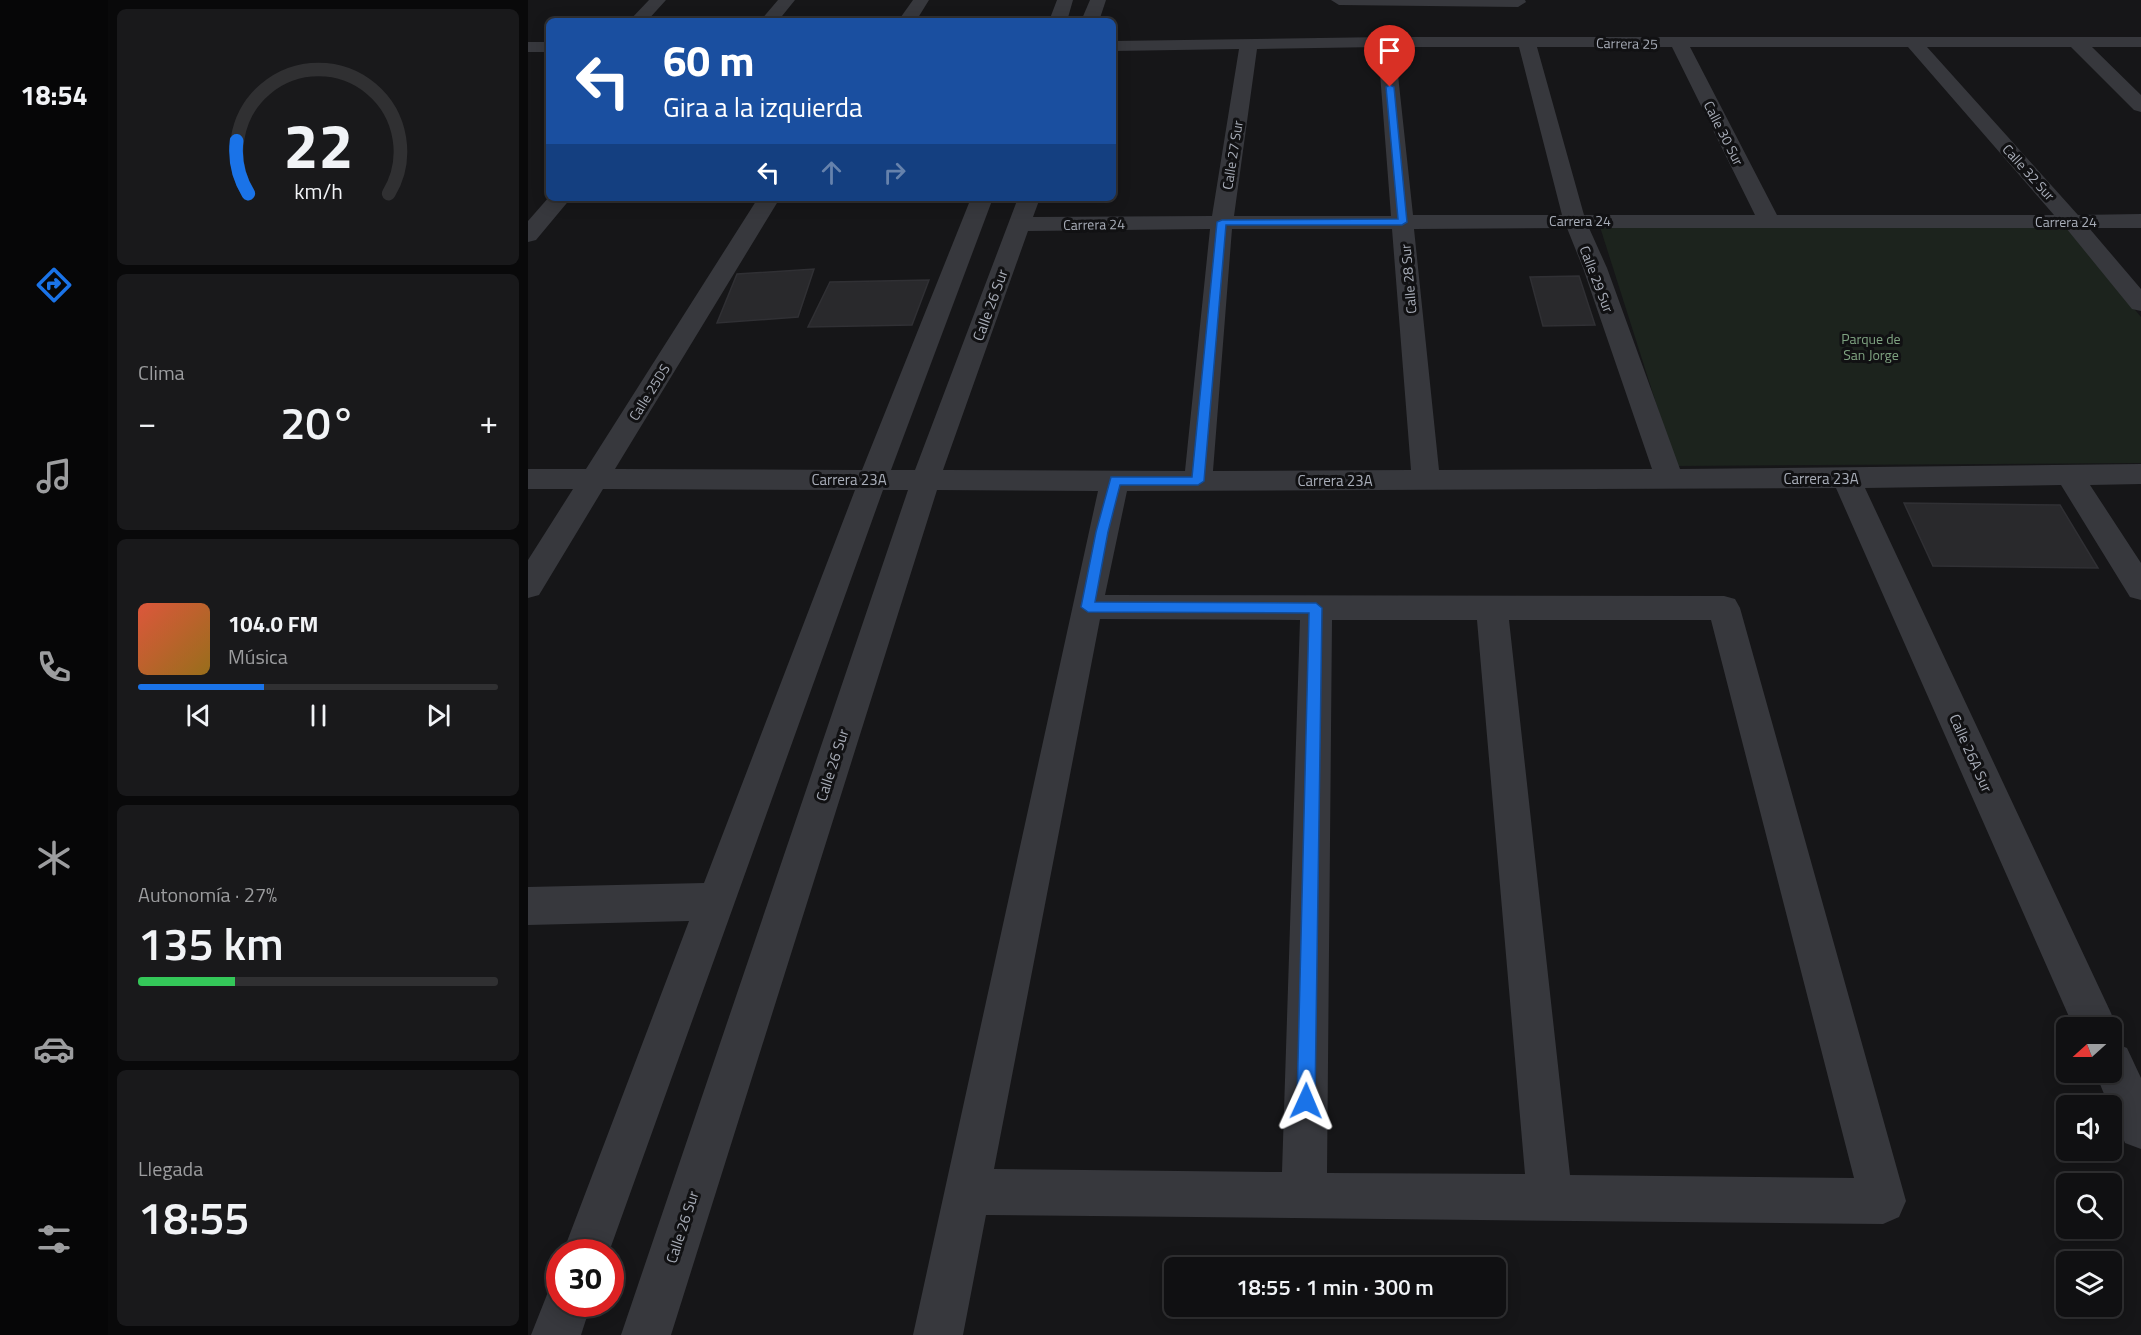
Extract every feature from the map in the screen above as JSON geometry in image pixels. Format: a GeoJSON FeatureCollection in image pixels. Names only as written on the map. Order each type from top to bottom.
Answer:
{"type":"FeatureCollection","features":[{"type":"Feature","properties":{"kind":"street"},"geometry":{"type":"LineString","coordinates":[[641,18],[658,0]]}},
{"type":"Feature","properties":{"kind":"street"},"geometry":{"type":"LineString","coordinates":[[771,18],[786,0]]}},
{"type":"Feature","properties":{"kind":"street"},"geometry":{"type":"LineString","coordinates":[[909,18],[921,0]]}},
{"type":"Feature","properties":{"kind":"street"},"geometry":{"type":"LineString","coordinates":[[1059,18],[1065,0]]}},
{"type":"Feature","properties":{"kind":"street"},"geometry":{"type":"LineString","coordinates":[[1091,18],[1098,0]]}},
{"type":"Feature","properties":{"kind":"street"},"geometry":{"type":"LineString","coordinates":[[1340,0],[1518,2],[1517,0]]}},
{"type":"Feature","properties":{"kind":"street","name":"Carrera 25"},"geometry":{"type":"LineString","coordinates":[[1116,46],[1386,42],[2141,42]]}},
{"type":"Feature","properties":{"kind":"street","name":"Calle 28 Sur"},"geometry":{"type":"LineString","coordinates":[[1386,42],[1426,480]]}},
{"type":"Feature","properties":{"kind":"street","name":"Calle 29 Sur"},"geometry":{"type":"LineString","coordinates":[[1527,42],[1574,220],[1595,268],[1669,478]]}},
{"type":"Feature","properties":{"kind":"street","name":"Calle 32 Sur"},"geometry":{"type":"LineString","coordinates":[[1913,42],[2072,221],[2141,304]]}},
{"type":"Feature","properties":{"kind":"street"},"geometry":{"type":"LineString","coordinates":[[2076,42],[2141,106]]}},
{"type":"Feature","properties":{"kind":"street","name":"Calle 30 Sur"},"geometry":{"type":"LineString","coordinates":[[1678,43],[1770,222]]}},
{"type":"Feature","properties":{"kind":"street","name":"Calle 27 Sur"},"geometry":{"type":"LineString","coordinates":[[1198,481],[1222,222],[1249,44]]}},
{"type":"Feature","properties":{"kind":"street"},"geometry":{"type":"LineString","coordinates":[[531,229],[557,201]]}},
{"type":"Feature","properties":{"kind":"street","name":"Calle 25DS"},"geometry":{"type":"LineString","coordinates":[[528,586],[767,201]]}},
{"type":"Feature","properties":{"kind":"street"},"geometry":{"type":"LineString","coordinates":[[591,1239],[873,479],[981,201]]}},
{"type":"Feature","properties":{"kind":"street","name":"Carrera 24"},"geometry":{"type":"LineString","coordinates":[[1024,211],[1222,222],[2141,221]]}},
{"type":"Feature","properties":{"kind":"street","name":"Calle 26 Sur"},"geometry":{"type":"LineString","coordinates":[[646,1335],[926,479],[1024,211]]}},
{"type":"Feature","properties":{"kind":"street"},"geometry":{"type":"LineString","coordinates":[[2068,474],[2141,588]]}},
{"type":"Feature","properties":{"kind":"street","name":"Carrera 23A"},"geometry":{"type":"LineString","coordinates":[[528,479],[1198,481],[1846,478],[2141,474]]}},
{"type":"Feature","properties":{"kind":"street","name":"Calle 26A Sur"},"geometry":{"type":"LineString","coordinates":[[1846,478],[2091,1017]]}},
{"type":"Feature","properties":{"kind":"street"},"geometry":{"type":"LineString","coordinates":[[938,1335],[1102,532],[1115,480]]}},
{"type":"Feature","properties":{"kind":"street"},"geometry":{"type":"LineString","coordinates":[[968,1192],[1883,1201],[1724,608],[1088,607]]}},
{"type":"Feature","properties":{"kind":"street"},"geometry":{"type":"LineString","coordinates":[[1304,1196],[1316,608]]}},
{"type":"Feature","properties":{"kind":"street"},"geometry":{"type":"LineString","coordinates":[[1492,608],[1550,1198]]}},
{"type":"Feature","properties":{"kind":"street"},"geometry":{"type":"LineString","coordinates":[[528,906],[716,902]]}},
{"type":"Feature","properties":{"kind":"street"},"geometry":{"type":"LineString","coordinates":[[2121,1083],[2141,1127]]}},
{"type":"Feature","properties":{"kind":"street"},"geometry":{"type":"LineString","coordinates":[[556,1335],[562,1317]]}},
{"type":"Feature","properties":{"kind":"green space","name":"Parque de San Jorge"},"geometry":{"type":"Polygon","coordinates":[[[1600,227],[2067,228],[2141,317],[2141,463],[1676,466],[1600,227]]]}},
{"type":"Feature","properties":{"kind":"building"},"geometry":{"type":"Polygon","coordinates":[[[814,269],[798,317],[717,323],[737,274],[814,269]]]}},
{"type":"Feature","properties":{"kind":"building"},"geometry":{"type":"Polygon","coordinates":[[[1579,276],[1595,325],[1543,326],[1530,277],[1579,276]]]}},
{"type":"Feature","properties":{"kind":"building"},"geometry":{"type":"Polygon","coordinates":[[[929,280],[912,325],[808,327],[830,282],[929,280]]]}},
{"type":"Feature","properties":{"kind":"building"},"geometry":{"type":"Polygon","coordinates":[[[1904,503],[2060,505],[2098,568],[1933,566],[1904,503]]]}},
{"type":"Feature","properties":{"kind":"route"},"geometry":{"type":"LineString","coordinates":[[1306,1101],[1316,608],[1088,607],[1102,532],[1115,480],[1198,481],[1222,222],[1402,222],[1390,87]]}}]}
